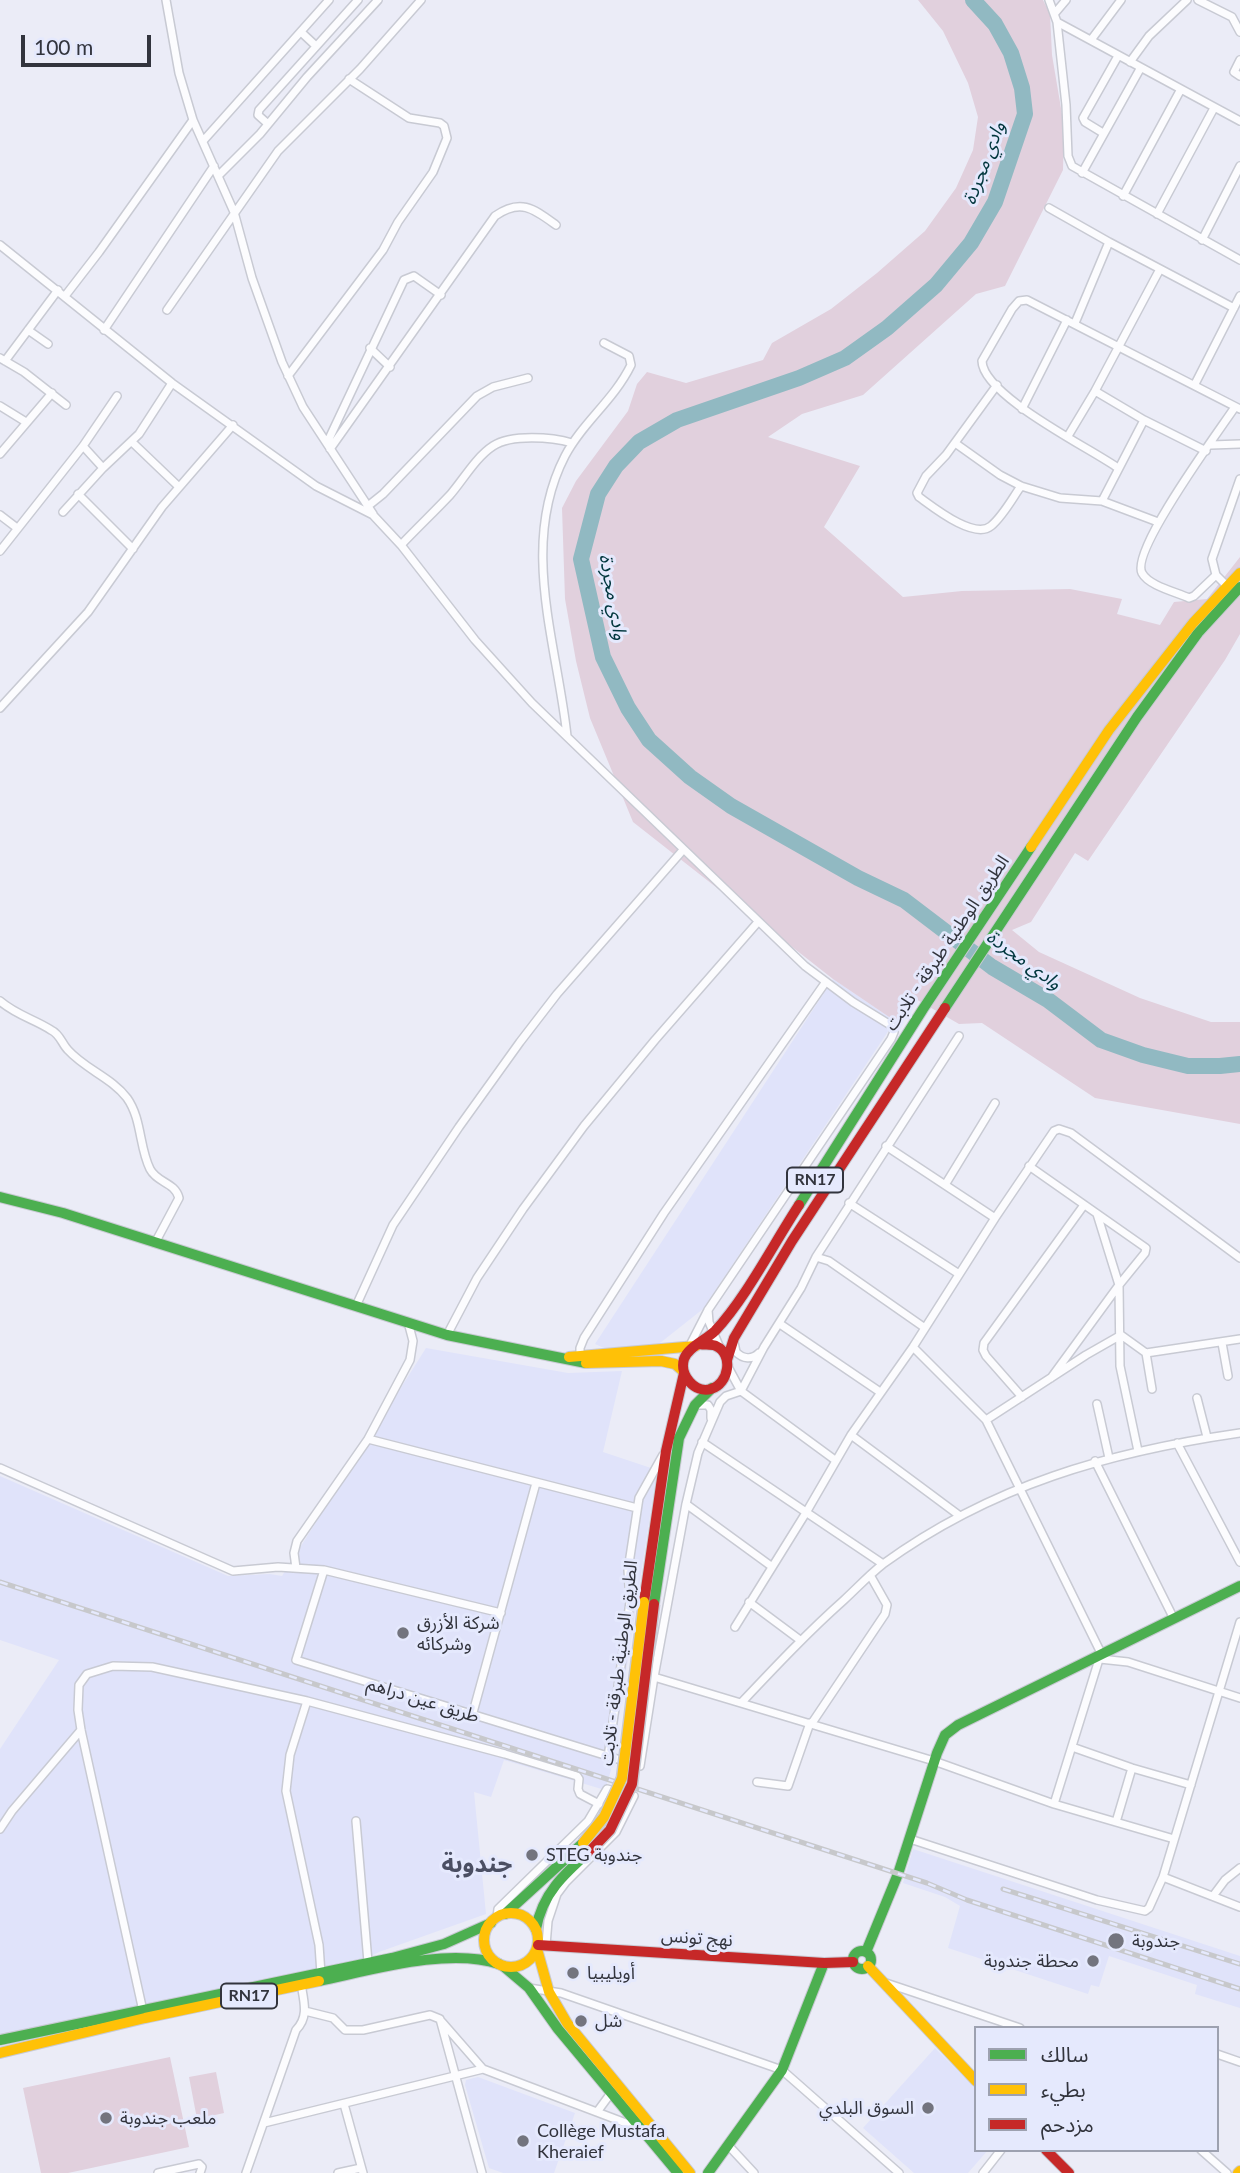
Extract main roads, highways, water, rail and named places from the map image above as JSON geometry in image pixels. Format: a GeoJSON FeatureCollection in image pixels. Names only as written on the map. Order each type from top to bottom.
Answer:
{"type":"FeatureCollection","features":[{"type":"Feature","properties":{"kind":"main road","name":"الطريق الوطنية طبرقة - تلابت"},"geometry":{"type":"LineString","coordinates":[[693,1348],[712,1332],[734,1307],[923,1009],[1109,730],[1154,670],[1240,573]]}},
{"type":"Feature","properties":{"kind":"main road","name":"الطريق الوطنية طبرقة - تلابت"},"geometry":{"type":"LineString","coordinates":[[728,1364],[734,1338],[826,1189],[1137,716],[1186,649],[1240,587]]}},
{"type":"Feature","properties":{"kind":"main road"},"geometry":{"type":"LineString","coordinates":[[0,1197],[63,1213],[447,1335],[558,1358],[661,1361],[675,1364],[692,1385],[705,1389],[714,1387]]}},
{"type":"Feature","properties":{"kind":"main road"},"geometry":{"type":"LineString","coordinates":[[580,1360],[693,1348],[707,1343],[721,1350],[728,1364]]}},
{"type":"Feature","properties":{"kind":"main road","name":"RN17"},"geometry":{"type":"LineString","coordinates":[[683,1372],[693,1348]]}},
{"type":"Feature","properties":{"kind":"main road","name":"RN17"},"geometry":{"type":"LineString","coordinates":[[714,1387],[727,1375],[728,1364]]}},
{"type":"Feature","properties":{"kind":"main road","name":"الطريق الوطنية طبرقة - تلابت"},"geometry":{"type":"LineString","coordinates":[[649,1603],[666,1451],[676,1415],[683,1372]]}},
{"type":"Feature","properties":{"kind":"main road","name":"الطريق الوطنية طبرقة - تلابت"},"geometry":{"type":"LineString","coordinates":[[536,1929],[539,1910],[550,1888],[587,1847],[622,1778],[675,1455],[686,1421],[695,1405],[714,1387]]}},
{"type":"Feature","properties":{"kind":"main road"},"geometry":{"type":"LineString","coordinates":[[866,1952],[898,1874],[934,1761],[945,1735],[950,1730],[1240,1586]]}},
{"type":"Feature","properties":{"kind":"main road","name":"الطريق الوطنية طبرقة - تلابت"},"geometry":{"type":"LineString","coordinates":[[0,2053],[73,2030],[300,1981],[446,1944],[497,1918],[587,1847]]}},
{"type":"Feature","properties":{"kind":"main road"},"geometry":{"type":"LineString","coordinates":[[536,1929],[519,1914],[497,1918],[487,1929],[485,1945],[492,1959],[529,1988],[558,2029],[611,2093],[690,2173]]}},
{"type":"Feature","properties":{"kind":"main road","name":"RN17"},"geometry":{"type":"LineString","coordinates":[[536,1929],[540,1947]]}},
{"type":"Feature","properties":{"kind":"main road"},"geometry":{"type":"LineString","coordinates":[[446,1944],[448,1957]]}},
{"type":"Feature","properties":{"kind":"main road"},"geometry":{"type":"LineString","coordinates":[[501,1965],[511,1967],[527,1962],[540,1947]]}},
{"type":"Feature","properties":{"kind":"main road"},"geometry":{"type":"LineString","coordinates":[[540,1947],[549,1992],[567,2023],[678,2173]]}},
{"type":"Feature","properties":{"kind":"main road","name":"نهج تونس"},"geometry":{"type":"LineString","coordinates":[[540,1947],[824,1963],[853,1962]]}},
{"type":"Feature","properties":{"kind":"main road"},"geometry":{"type":"LineString","coordinates":[[866,1952],[857,1953],[853,1962],[861,1968],[868,1966]]}},
{"type":"Feature","properties":{"kind":"main road"},"geometry":{"type":"LineString","coordinates":[[866,1952],[870,1958],[868,1966]]}},
{"type":"Feature","properties":{"kind":"main road","name":"الطريق الوطنية طبرقة - تلابت"},"geometry":{"type":"LineString","coordinates":[[321,1976],[448,1957],[484,1959],[501,1965]]}},
{"type":"Feature","properties":{"kind":"main road"},"geometry":{"type":"LineString","coordinates":[[708,2173],[782,2070],[824,1963]]}},
{"type":"Feature","properties":{"kind":"main road"},"geometry":{"type":"LineString","coordinates":[[868,1966],[974,2079]]}},
{"type":"Feature","properties":{"kind":"main road","name":"الطريق الوطنية طبرقة - تلابت"},"geometry":{"type":"LineString","coordinates":[[0,2040],[73,2030]]}},
{"type":"Feature","properties":{"kind":"main road"},"geometry":{"type":"LineString","coordinates":[[1048,2152],[1069,2173]]}},
{"type":"Feature","properties":{"kind":"waterway","name":"وادي مجردة"},"geometry":{"type":"LineString","coordinates":[[973,0],[995,24],[1011,53],[1022,88],[1025,114],[995,202],[971,243],[936,285],[887,328],[845,358],[799,378],[677,420],[639,442],[616,466],[598,494],[581,559],[603,657],[628,708],[649,740],[690,777],[731,806],[858,878],[904,900],[992,967],[1048,1000],[1101,1040],[1143,1055],[1188,1066],[1240,1064]]}},
{"type":"Feature","properties":{"kind":"railway"},"geometry":{"type":"LineString","coordinates":[[0,1582],[927,1883],[967,1900],[1240,1989]]}},
{"type":"Feature","properties":{"kind":"railway"},"geometry":{"type":"LineString","coordinates":[[1003,1889],[1240,1964]]}},
{"type":"Feature","properties":{"kind":"place","name":"شركة الأزرق وشركائه"},"geometry":{"type":"Point","coordinates":[403,1633]}},
{"type":"Feature","properties":{"kind":"place","name":"STEG جندوبة"},"geometry":{"type":"Point","coordinates":[532,1855]}},
{"type":"Feature","properties":{"kind":"place","name":"جندوبة"},"geometry":{"type":"Point","coordinates":[1116,1941]}},
{"type":"Feature","properties":{"kind":"place","name":"محطة جندوبة"},"geometry":{"type":"Point","coordinates":[1093,1961]}},
{"type":"Feature","properties":{"kind":"place","name":"أويليبيا"},"geometry":{"type":"Point","coordinates":[573,1973]}},
{"type":"Feature","properties":{"kind":"place","name":"شل"},"geometry":{"type":"Point","coordinates":[581,2021]}},
{"type":"Feature","properties":{"kind":"place","name":"السوق البلدي"},"geometry":{"type":"Point","coordinates":[928,2108]}},
{"type":"Feature","properties":{"kind":"place","name":"ملعب جندوبة"},"geometry":{"type":"Point","coordinates":[106,2118]}},
{"type":"Feature","properties":{"kind":"place","name":"Collège Mustafa Kheraief"},"geometry":{"type":"Point","coordinates":[523,2141]}},
{"type":"Feature","properties":{"kind":"district","name":"جندوبة"},"geometry":{"type":"Point","coordinates":[477,1864]}}]}
